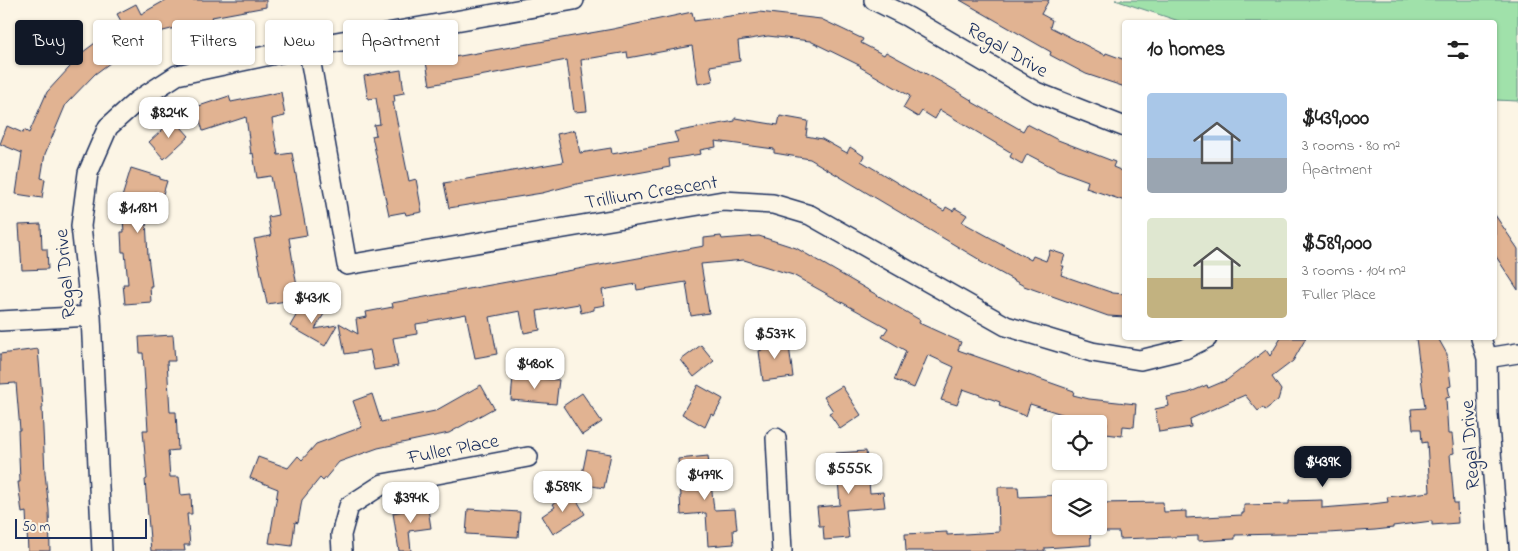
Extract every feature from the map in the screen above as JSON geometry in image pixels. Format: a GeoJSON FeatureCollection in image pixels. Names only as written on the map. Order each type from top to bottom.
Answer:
{"type":"FeatureCollection","features":[{"type":"Feature","properties":{"kind":"street","name":"Regal Drive"},"geometry":{"type":"LineString","coordinates":[[333,42],[522,5],[574,0]]}},
{"type":"Feature","properties":{"kind":"street","name":"Regal Drive"},"geometry":{"type":"LineString","coordinates":[[874,0],[908,17],[1036,92],[1122,126]]}},
{"type":"Feature","properties":{"kind":"street","name":"Regal Drive"},"geometry":{"type":"LineString","coordinates":[[102,551],[91,316],[81,226],[88,173],[108,127],[137,101],[177,75],[265,56]]}},
{"type":"Feature","properties":{"kind":"street","name":"Trillium Crescent"},"geometry":{"type":"LineString","coordinates":[[311,65],[347,265],[723,201],[773,204],[810,216],[1006,326],[1092,352],[1140,360],[1185,349],[1203,340]]}},
{"type":"Feature","properties":{"kind":"street"},"geometry":{"type":"LineString","coordinates":[[0,321],[91,316]]}},
{"type":"Feature","properties":{"kind":"street","name":"Regal Drive"},"geometry":{"type":"LineString","coordinates":[[1482,340],[1486,358],[1498,551]]}},
{"type":"Feature","properties":{"kind":"street"},"geometry":{"type":"LineString","coordinates":[[1486,358],[1518,353]]}},
{"type":"Feature","properties":{"kind":"street"},"geometry":{"type":"LineString","coordinates":[[776,438],[782,551]]}},
{"type":"Feature","properties":{"kind":"street","name":"Fuller Place"},"geometry":{"type":"LineString","coordinates":[[342,551],[341,535],[349,506],[382,484],[528,457]]}},
{"type":"Feature","properties":{"kind":"green space"},"geometry":{"type":"Polygon","coordinates":[[[1115,0],[1518,0],[1518,101],[1497,100],[1497,20],[1176,20],[1115,0]]]}},
{"type":"Feature","properties":{"kind":"building"},"geometry":{"type":"Polygon","coordinates":[[[166,0],[266,0],[266,7],[212,17],[213,19],[209,20],[172,20],[172,29],[162,32],[162,20],[120,20],[117,14],[136,4],[141,14],[166,0]]]}},
{"type":"Feature","properties":{"kind":"building"},"geometry":{"type":"Polygon","coordinates":[[[960,0],[1049,0],[1041,14],[1052,20],[1050,27],[1105,55],[1106,53],[1122,59],[1122,86],[1086,74],[1050,55],[1051,52],[960,0]]]}},
{"type":"Feature","properties":{"kind":"building"},"geometry":{"type":"Polygon","coordinates":[[[692,12],[694,21],[759,12],[821,19],[863,39],[861,43],[884,55],[886,52],[943,83],[1023,131],[1027,124],[1058,140],[1115,162],[1113,167],[1122,171],[1122,200],[1086,188],[1088,181],[1058,170],[1027,154],[1022,164],[1010,157],[1012,153],[940,110],[935,119],[922,111],[918,117],[903,108],[910,96],[861,66],[810,41],[768,36],[738,41],[740,61],[710,66],[713,81],[698,84],[692,46],[628,58],[627,52],[581,60],[587,111],[574,112],[567,60],[430,85],[427,65],[458,65],[458,56],[613,29],[692,12]]]}},
{"type":"Feature","properties":{"kind":"building"},"geometry":{"type":"Polygon","coordinates":[[[93,45],[93,65],[107,65],[95,74],[66,104],[45,154],[41,178],[45,179],[42,198],[16,194],[22,153],[0,144],[7,126],[23,133],[24,130],[29,133],[47,92],[72,65],[83,65],[83,52],[93,45]]]}},
{"type":"Feature","properties":{"kind":"building"},"geometry":{"type":"Polygon","coordinates":[[[401,70],[404,93],[394,95],[395,102],[393,102],[409,181],[416,179],[422,212],[406,215],[405,212],[389,215],[372,136],[376,135],[374,125],[380,124],[376,98],[368,99],[364,76],[401,70]]]}},
{"type":"Feature","properties":{"kind":"building"},"geometry":{"type":"Polygon","coordinates":[[[281,92],[285,116],[272,119],[278,155],[292,153],[307,235],[289,238],[299,299],[267,304],[254,239],[271,236],[268,217],[278,215],[271,176],[257,178],[253,153],[251,154],[246,117],[203,131],[196,107],[229,96],[231,102],[281,92]]]}},
{"type":"Feature","properties":{"kind":"building"},"geometry":{"type":"Polygon","coordinates":[[[780,116],[808,121],[806,136],[822,139],[847,153],[850,147],[864,156],[861,161],[944,211],[946,207],[953,211],[955,208],[967,215],[962,222],[1031,260],[1033,256],[1046,261],[1050,250],[1065,255],[1061,266],[1064,266],[1061,275],[1113,293],[1122,294],[1122,317],[1108,316],[1024,286],[810,159],[774,153],[774,149],[715,141],[716,147],[700,150],[701,154],[669,159],[670,167],[577,184],[542,193],[449,208],[444,183],[563,162],[557,134],[575,130],[580,153],[611,148],[612,154],[678,142],[674,132],[735,121],[735,118],[778,125],[780,116]]]}},
{"type":"Feature","properties":{"kind":"building"},"geometry":{"type":"Polygon","coordinates":[[[174,119],[189,136],[164,159],[149,142],[174,119]]]}},
{"type":"Feature","properties":{"kind":"building"},"geometry":{"type":"Polygon","coordinates":[[[131,168],[167,181],[163,194],[154,192],[151,204],[145,203],[152,286],[150,286],[151,302],[125,304],[123,284],[128,284],[125,252],[122,252],[121,232],[124,232],[123,219],[127,218],[127,213],[123,212],[122,197],[131,168]]]}},
{"type":"Feature","properties":{"kind":"building"},"geometry":{"type":"Polygon","coordinates":[[[1497,218],[1518,249],[1518,290],[1497,258],[1497,218]]]}},
{"type":"Feature","properties":{"kind":"building"},"geometry":{"type":"Polygon","coordinates":[[[41,224],[42,249],[47,249],[48,269],[22,270],[19,225],[41,224]]]}},
{"type":"Feature","properties":{"kind":"building"},"geometry":{"type":"Polygon","coordinates":[[[721,236],[722,239],[759,236],[796,248],[920,320],[919,323],[961,342],[958,350],[1074,391],[1073,395],[1089,399],[1136,404],[1134,427],[1123,426],[1122,436],[1107,434],[1107,415],[1065,415],[1030,404],[1026,416],[999,406],[1000,402],[963,389],[957,405],[941,400],[954,367],[928,355],[914,388],[894,380],[906,351],[882,337],[888,328],[793,275],[744,260],[701,264],[709,313],[691,316],[686,282],[637,290],[636,284],[602,290],[605,305],[594,307],[594,310],[581,313],[579,304],[537,311],[540,330],[524,333],[520,311],[490,317],[497,354],[475,358],[466,314],[416,324],[417,334],[393,338],[398,366],[374,370],[370,350],[345,354],[339,323],[358,334],[356,319],[367,317],[366,312],[393,307],[392,303],[704,246],[704,238],[721,236]]]}},
{"type":"Feature","properties":{"kind":"building"},"geometry":{"type":"Polygon","coordinates":[[[304,302],[324,314],[315,329],[337,325],[325,346],[290,326],[304,302]]]}},
{"type":"Feature","properties":{"kind":"building"},"geometry":{"type":"Polygon","coordinates":[[[173,335],[175,361],[167,361],[170,412],[176,412],[178,450],[168,451],[170,477],[179,477],[181,495],[191,494],[192,514],[187,514],[190,545],[184,545],[185,551],[151,551],[143,430],[148,430],[143,353],[140,353],[139,337],[173,335]]]}},
{"type":"Feature","properties":{"kind":"building"},"geometry":{"type":"Polygon","coordinates":[[[776,336],[777,348],[789,346],[793,377],[763,381],[759,351],[762,350],[760,338],[776,336]]]}},
{"type":"Feature","properties":{"kind":"building"},"geometry":{"type":"Polygon","coordinates":[[[1280,340],[1305,340],[1293,361],[1272,377],[1281,390],[1278,400],[1265,410],[1263,407],[1258,411],[1245,395],[1190,419],[1191,427],[1159,432],[1155,409],[1169,406],[1167,397],[1188,393],[1207,385],[1208,388],[1227,380],[1266,350],[1270,356],[1280,340]]]}},
{"type":"Feature","properties":{"kind":"building"},"geometry":{"type":"Polygon","coordinates":[[[1416,340],[1439,340],[1447,354],[1451,386],[1448,387],[1450,397],[1446,398],[1448,434],[1452,434],[1454,453],[1450,454],[1454,503],[1457,503],[1458,523],[1432,525],[1432,521],[1375,530],[1235,535],[1235,539],[1198,541],[1198,536],[1120,539],[1119,532],[1107,532],[1107,503],[1163,502],[1164,512],[1186,511],[1186,518],[1242,515],[1244,513],[1244,505],[1289,504],[1289,501],[1322,500],[1322,508],[1388,502],[1387,497],[1430,492],[1427,442],[1422,443],[1421,429],[1413,429],[1411,409],[1425,408],[1416,340]]]}},
{"type":"Feature","properties":{"kind":"building"},"geometry":{"type":"Polygon","coordinates":[[[701,345],[714,361],[694,377],[681,360],[701,345]]]}},
{"type":"Feature","properties":{"kind":"building"},"geometry":{"type":"Polygon","coordinates":[[[38,349],[50,551],[28,551],[26,512],[22,513],[18,482],[20,482],[18,430],[20,430],[16,383],[0,384],[0,354],[38,349]]]}},
{"type":"Feature","properties":{"kind":"building"},"geometry":{"type":"Polygon","coordinates":[[[513,376],[559,380],[556,404],[511,400],[513,376]]]}},
{"type":"Feature","properties":{"kind":"building"},"geometry":{"type":"Polygon","coordinates":[[[481,385],[494,408],[449,433],[378,448],[339,462],[323,481],[320,478],[302,500],[298,523],[295,522],[292,546],[269,543],[278,489],[250,478],[258,457],[288,468],[298,456],[302,460],[316,444],[362,427],[353,401],[372,394],[381,422],[435,411],[481,385]]]}},
{"type":"Feature","properties":{"kind":"building"},"geometry":{"type":"Polygon","coordinates":[[[698,385],[723,399],[714,416],[711,414],[705,427],[682,414],[698,385]]]}},
{"type":"Feature","properties":{"kind":"building"},"geometry":{"type":"Polygon","coordinates":[[[842,386],[861,415],[840,429],[829,413],[833,411],[824,397],[842,386]]]}},
{"type":"Feature","properties":{"kind":"building"},"geometry":{"type":"Polygon","coordinates":[[[582,393],[602,422],[582,435],[563,406],[582,393]]]}},
{"type":"Feature","properties":{"kind":"building"},"geometry":{"type":"Polygon","coordinates":[[[587,450],[611,454],[604,488],[580,484],[587,450]]]}},
{"type":"Feature","properties":{"kind":"building"},"geometry":{"type":"Polygon","coordinates":[[[866,451],[870,493],[883,492],[885,507],[846,510],[849,538],[824,540],[823,526],[819,526],[817,507],[840,505],[836,453],[866,451]]]}},
{"type":"Feature","properties":{"kind":"building"},"geometry":{"type":"Polygon","coordinates":[[[708,456],[714,510],[735,509],[737,529],[733,530],[734,544],[708,546],[706,513],[681,515],[678,459],[708,456]]]}},
{"type":"Feature","properties":{"kind":"building"},"geometry":{"type":"Polygon","coordinates":[[[998,487],[1018,487],[1019,497],[1052,495],[1052,535],[1090,535],[1091,545],[1045,548],[1045,551],[906,551],[905,534],[947,532],[947,535],[999,532],[998,487]]]}},
{"type":"Feature","properties":{"kind":"building"},"geometry":{"type":"Polygon","coordinates":[[[572,492],[585,514],[553,534],[542,516],[555,507],[553,504],[572,492]]]}},
{"type":"Feature","properties":{"kind":"building"},"geometry":{"type":"Polygon","coordinates":[[[427,502],[431,528],[409,531],[411,551],[399,551],[393,513],[408,510],[408,506],[427,502]]]}},
{"type":"Feature","properties":{"kind":"building"},"geometry":{"type":"Polygon","coordinates":[[[468,509],[520,512],[518,537],[466,534],[468,509]]]}}]}
